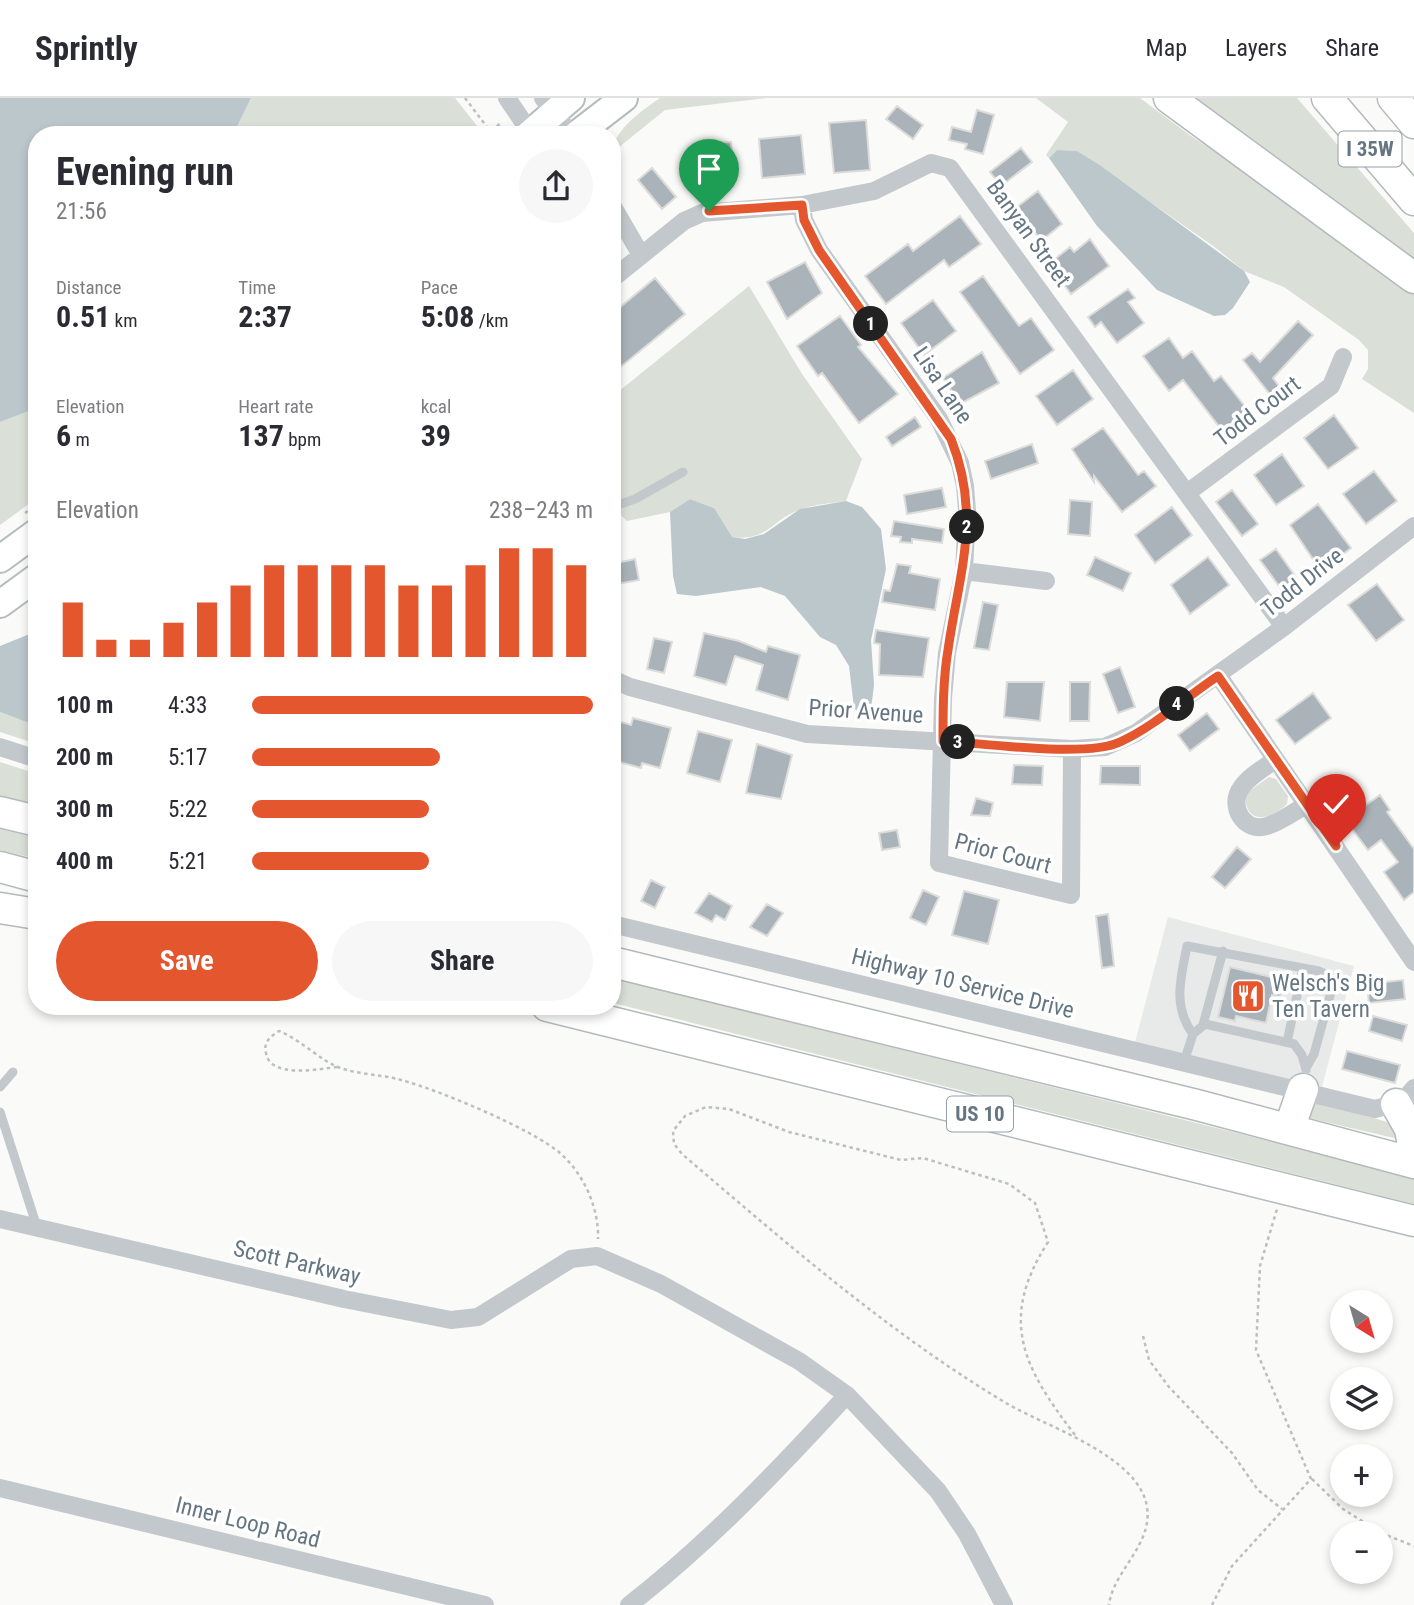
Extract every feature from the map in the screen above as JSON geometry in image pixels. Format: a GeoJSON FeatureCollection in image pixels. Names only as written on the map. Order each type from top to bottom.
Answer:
{"type":"FeatureCollection","features":[{"type":"Feature","properties":{"kind":"highway"},"geometry":{"type":"LineString","coordinates":[[1169,98],[1414,278]]}},
{"type":"Feature","properties":{"kind":"highway","name":"I 35W"},"geometry":{"type":"LineString","coordinates":[[1327,98],[1414,200]]}},
{"type":"Feature","properties":{"kind":"highway","name":"I 35W"},"geometry":{"type":"LineString","coordinates":[[1393,98],[1414,123]]}},
{"type":"Feature","properties":{"kind":"highway"},"geometry":{"type":"LineString","coordinates":[[0,812],[28,819]]}},
{"type":"Feature","properties":{"kind":"highway"},"geometry":{"type":"LineString","coordinates":[[0,867],[28,875]]}},
{"type":"Feature","properties":{"kind":"highway"},"geometry":{"type":"LineString","coordinates":[[0,908],[28,913]]}},
{"type":"Feature","properties":{"kind":"highway"},"geometry":{"type":"LineString","coordinates":[[621,953],[721,988]]}},
{"type":"Feature","properties":{"kind":"highway"},"geometry":{"type":"LineString","coordinates":[[621,964],[1289,1129],[1414,1163]]}},
{"type":"Feature","properties":{"kind":"highway","name":"US 10"},"geometry":{"type":"LineString","coordinates":[[583,1015],[1414,1221]]}},
{"type":"Feature","properties":{"kind":"highway"},"geometry":{"type":"LineString","coordinates":[[1289,1129],[1305,1079]]}},
{"type":"Feature","properties":{"kind":"highway"},"geometry":{"type":"LineString","coordinates":[[1405,1096],[1414,1151]]}},
{"type":"Feature","properties":{"kind":"main road"},"geometry":{"type":"LineString","coordinates":[[585,126],[624,98]]}},
{"type":"Feature","properties":{"kind":"main road"},"geometry":{"type":"LineString","coordinates":[[537,126],[556,103]]}},
{"type":"Feature","properties":{"kind":"main road"},"geometry":{"type":"LineString","coordinates":[[0,559],[28,539]]}},
{"type":"Feature","properties":{"kind":"main road"},"geometry":{"type":"LineString","coordinates":[[0,604],[28,584]]}},
{"type":"Feature","properties":{"kind":"street"},"geometry":{"type":"LineString","coordinates":[[507,98],[525,126]]}},
{"type":"Feature","properties":{"kind":"street"},"geometry":{"type":"LineString","coordinates":[[556,103],[568,126]]}},
{"type":"Feature","properties":{"kind":"street","name":"Banyan Street"},"geometry":{"type":"LineString","coordinates":[[621,272],[684,221],[709,211],[802,205],[874,191],[931,163],[950,168],[1284,627]]}},
{"type":"Feature","properties":{"kind":"street","name":"Lisa Lane"},"geometry":{"type":"LineString","coordinates":[[802,205],[804,220],[819,250],[951,439],[965,486],[968,511],[964,571],[947,653],[943,741]]}},
{"type":"Feature","properties":{"kind":"street"},"geometry":{"type":"LineString","coordinates":[[621,221],[641,255]]}},
{"type":"Feature","properties":{"kind":"street"},"geometry":{"type":"LineString","coordinates":[[621,235],[641,255]]}},
{"type":"Feature","properties":{"kind":"street","name":"Todd Court"},"geometry":{"type":"LineString","coordinates":[[1187,493],[1331,386],[1343,357]]}},
{"type":"Feature","properties":{"kind":"street","name":"Todd Drive"},"geometry":{"type":"LineString","coordinates":[[1218,676],[1414,526]]}},
{"type":"Feature","properties":{"kind":"street"},"geometry":{"type":"LineString","coordinates":[[964,571],[1046,580]]}},
{"type":"Feature","properties":{"kind":"street"},"geometry":{"type":"LineString","coordinates":[[1218,676],[1414,962]]}},
{"type":"Feature","properties":{"kind":"street","name":"Prior Avenue"},"geometry":{"type":"LineString","coordinates":[[621,682],[807,734],[1072,749],[1118,743],[1218,676]]}},
{"type":"Feature","properties":{"kind":"street","name":"Prior Court"},"geometry":{"type":"LineString","coordinates":[[943,741],[939,863],[1070,895],[1072,749]]}},
{"type":"Feature","properties":{"kind":"street"},"geometry":{"type":"LineString","coordinates":[[0,747],[28,755]]}},
{"type":"Feature","properties":{"kind":"street"},"geometry":{"type":"LineString","coordinates":[[1275,760],[1239,790],[1236,806],[1238,814],[1245,823],[1255,828],[1267,826],[1306,805]]}},
{"type":"Feature","properties":{"kind":"street","name":"Highway 10 Service Drive"},"geometry":{"type":"LineString","coordinates":[[621,926],[1184,1062],[1305,1079]]}},
{"type":"Feature","properties":{"kind":"street"},"geometry":{"type":"LineString","coordinates":[[1305,1079],[1374,1109],[1405,1096]]}},
{"type":"Feature","properties":{"kind":"street","name":"Scott Parkway"},"geometry":{"type":"LineString","coordinates":[[0,1219],[344,1299],[451,1320],[478,1317],[571,1259],[597,1256]]}},
{"type":"Feature","properties":{"kind":"street"},"geometry":{"type":"LineString","coordinates":[[597,1256],[661,1284],[799,1361],[847,1395],[937,1491],[967,1534],[1004,1605]]}},
{"type":"Feature","properties":{"kind":"street"},"geometry":{"type":"LineString","coordinates":[[629,1605],[686,1560],[774,1474],[847,1395]]}},
{"type":"Feature","properties":{"kind":"street","name":"Inner Loop Road"},"geometry":{"type":"LineString","coordinates":[[0,1488],[485,1605]]}},
{"type":"Feature","properties":{"kind":"lane"},"geometry":{"type":"LineString","coordinates":[[621,504],[683,472]]}},
{"type":"Feature","properties":{"kind":"lane"},"geometry":{"type":"LineString","coordinates":[[1187,946],[1223,951],[1330,976],[1333,985],[1305,1079],[1299,1050],[1287,1042],[1186,1025],[1178,993],[1187,946]]}},
{"type":"Feature","properties":{"kind":"lane"},"geometry":{"type":"LineString","coordinates":[[1184,1062],[1199,1028],[1223,951]]}},
{"type":"Feature","properties":{"kind":"lane"},"geometry":{"type":"LineString","coordinates":[[1287,1042],[1303,968]]}},
{"type":"Feature","properties":{"kind":"lane"},"geometry":{"type":"LineString","coordinates":[[0,1087],[13,1072]]}},
{"type":"Feature","properties":{"kind":"lane"},"geometry":{"type":"LineString","coordinates":[[0,1112],[37,1227]]}},
{"type":"Feature","properties":{"kind":"path"},"geometry":{"type":"LineString","coordinates":[[464,98],[486,126]]}},
{"type":"Feature","properties":{"kind":"path"},"geometry":{"type":"LineString","coordinates":[[337,1067],[295,1038],[279,1031],[268,1038],[264,1049],[267,1059],[280,1068],[306,1070],[337,1067],[401,1080],[466,1104],[560,1153],[583,1180],[598,1222],[597,1256]]}},
{"type":"Feature","properties":{"kind":"path"},"geometry":{"type":"LineString","coordinates":[[1075,1435],[1055,1409],[1025,1351],[1019,1331],[1023,1294],[1029,1272],[1048,1242],[1035,1203],[1009,1184],[923,1158],[901,1160],[789,1132],[729,1109],[706,1107],[685,1116],[673,1131],[674,1144],[681,1154],[837,1284],[966,1378],[1009,1405],[1075,1435],[1126,1473],[1147,1507],[1146,1526],[1109,1605]]}},
{"type":"Feature","properties":{"kind":"path"},"geometry":{"type":"LineString","coordinates":[[1283,1189],[1260,1266],[1256,1350],[1311,1479],[1343,1509],[1362,1521]]}},
{"type":"Feature","properties":{"kind":"path"},"geometry":{"type":"LineString","coordinates":[[1143,1336],[1149,1360],[1169,1387],[1232,1454],[1258,1490],[1282,1509]]}},
{"type":"Feature","properties":{"kind":"path"},"geometry":{"type":"LineString","coordinates":[[1212,1605],[1232,1566],[1311,1479]]}},
{"type":"Feature","properties":{"kind":"path"},"geometry":{"type":"LineString","coordinates":[[1393,1538],[1414,1546]]}},
{"type":"Feature","properties":{"kind":"shaded area"},"geometry":{"type":"Polygon","coordinates":[[[0,98],[251,98],[237,126],[28,126],[28,411],[0,422],[0,98]]]}},
{"type":"Feature","properties":{"kind":"shaded area"},"geometry":{"type":"Polygon","coordinates":[[[251,98],[455,98],[477,126],[237,126],[251,98]]]}},
{"type":"Feature","properties":{"kind":"shaded area"},"geometry":{"type":"Polygon","coordinates":[[[660,98],[766,98],[665,110],[621,146],[621,132],[638,114],[660,98]]]}},
{"type":"Feature","properties":{"kind":"shaded area"},"geometry":{"type":"Polygon","coordinates":[[[1036,98],[1140,98],[1191,136],[1349,240],[1414,289],[1414,413],[1362,379],[1368,369],[1368,350],[1359,340],[1284,287],[1244,271],[1216,248],[1077,151],[1057,150],[1049,158],[1046,155],[1068,122],[1036,98]]]}},
{"type":"Feature","properties":{"kind":"shaded area"},"geometry":{"type":"Polygon","coordinates":[[[1186,98],[1297,98],[1414,233],[1414,270],[1186,98]]]}},
{"type":"Feature","properties":{"kind":"shaded area"},"geometry":{"type":"Polygon","coordinates":[[[1057,150],[1077,151],[1101,166],[1244,271],[1250,282],[1233,308],[1225,315],[1214,316],[1157,290],[1097,226],[1049,158],[1057,150]]]}},
{"type":"Feature","properties":{"kind":"shaded area"},"geometry":{"type":"Polygon","coordinates":[[[749,286],[802,374],[862,459],[846,501],[802,509],[762,533],[744,538],[731,537],[714,508],[690,499],[670,512],[627,521],[621,515],[621,390],[749,286]]]}},
{"type":"Feature","properties":{"kind":"shaded area"},"geometry":{"type":"Polygon","coordinates":[[[28,411],[28,505],[0,525],[0,422],[28,411]]]}},
{"type":"Feature","properties":{"kind":"shaded area"},"geometry":{"type":"Polygon","coordinates":[[[690,499],[714,508],[732,537],[745,539],[764,534],[800,509],[846,501],[862,507],[881,529],[886,569],[871,640],[874,685],[870,717],[861,715],[854,708],[849,666],[836,645],[820,637],[785,596],[761,587],[696,596],[677,594],[673,576],[670,512],[690,499]]]}},
{"type":"Feature","properties":{"kind":"shaded area"},"geometry":{"type":"Polygon","coordinates":[[[28,635],[28,723],[0,712],[0,646],[28,635]]]}},
{"type":"Feature","properties":{"kind":"shaded area"},"geometry":{"type":"Polygon","coordinates":[[[0,712],[28,723],[28,741],[0,732],[0,712]]]}},
{"type":"Feature","properties":{"kind":"shaded area"},"geometry":{"type":"Polygon","coordinates":[[[0,762],[28,771],[28,803],[0,796],[0,762]]]}},
{"type":"Feature","properties":{"kind":"shaded area"},"geometry":{"type":"Polygon","coordinates":[[[1269,777],[1276,779],[1288,796],[1287,804],[1268,816],[1256,816],[1247,807],[1245,798],[1248,792],[1269,777]]]}},
{"type":"Feature","properties":{"kind":"shaded area"},"geometry":{"type":"Polygon","coordinates":[[[0,829],[28,836],[28,857],[0,850],[0,829]]]}},
{"type":"Feature","properties":{"kind":"shaded area"},"geometry":{"type":"Polygon","coordinates":[[[1168,917],[1354,966],[1322,1087],[1135,1042],[1168,917]]]}},
{"type":"Feature","properties":{"kind":"shaded area"},"geometry":{"type":"Polygon","coordinates":[[[621,980],[1414,1177],[1414,1204],[621,1005],[621,980]]]}},
{"type":"Feature","properties":{"kind":"shaded area"},"geometry":{"type":"Polygon","coordinates":[[[1316,1100],[1393,1124],[1398,1139],[1300,1116],[1316,1100]]]}},
{"type":"Feature","properties":{"kind":"building"},"geometry":{"type":"Polygon","coordinates":[[[897,106],[923,125],[913,139],[886,119],[897,106]]]}},
{"type":"Feature","properties":{"kind":"building"},"geometry":{"type":"Polygon","coordinates":[[[977,110],[994,115],[983,154],[965,149],[967,144],[949,140],[952,127],[971,132],[977,110]]]}},
{"type":"Feature","properties":{"kind":"building"},"geometry":{"type":"Polygon","coordinates":[[[866,120],[870,170],[834,173],[829,123],[866,120]]]}},
{"type":"Feature","properties":{"kind":"building"},"geometry":{"type":"Polygon","coordinates":[[[801,135],[805,174],[762,178],[759,139],[801,135]]]}},
{"type":"Feature","properties":{"kind":"building"},"geometry":{"type":"Polygon","coordinates":[[[731,142],[734,181],[715,182],[712,143],[731,142]]]}},
{"type":"Feature","properties":{"kind":"building"},"geometry":{"type":"Polygon","coordinates":[[[1021,148],[1032,162],[1001,186],[990,172],[1021,148]]]}},
{"type":"Feature","properties":{"kind":"building"},"geometry":{"type":"Polygon","coordinates":[[[652,168],[676,197],[662,209],[638,180],[652,168]]]}},
{"type":"Feature","properties":{"kind":"building"},"geometry":{"type":"Polygon","coordinates":[[[1038,191],[1062,224],[1041,241],[1017,207],[1038,191]]]}},
{"type":"Feature","properties":{"kind":"building"},"geometry":{"type":"Polygon","coordinates":[[[960,216],[981,244],[949,267],[944,260],[886,304],[865,276],[908,244],[913,251],[960,216]]]}},
{"type":"Feature","properties":{"kind":"building"},"geometry":{"type":"Polygon","coordinates":[[[1090,239],[1109,266],[1071,294],[1052,268],[1058,263],[1055,259],[1070,247],[1074,252],[1090,239]]]}},
{"type":"Feature","properties":{"kind":"building"},"geometry":{"type":"Polygon","coordinates":[[[805,262],[822,293],[787,319],[767,282],[805,262]]]}},
{"type":"Feature","properties":{"kind":"building"},"geometry":{"type":"Polygon","coordinates":[[[983,276],[1019,326],[1031,318],[1054,350],[1020,374],[960,292],[983,276]]]}},
{"type":"Feature","properties":{"kind":"building"},"geometry":{"type":"Polygon","coordinates":[[[655,278],[685,314],[621,367],[621,306],[655,278]]]}},
{"type":"Feature","properties":{"kind":"building"},"geometry":{"type":"Polygon","coordinates":[[[1128,289],[1135,298],[1128,302],[1144,323],[1117,343],[1101,322],[1095,327],[1088,317],[1128,289]]]}},
{"type":"Feature","properties":{"kind":"building"},"geometry":{"type":"Polygon","coordinates":[[[933,300],[956,331],[924,355],[901,323],[933,300]]]}},
{"type":"Feature","properties":{"kind":"building"},"geometry":{"type":"Polygon","coordinates":[[[840,316],[861,345],[858,347],[898,394],[859,423],[822,373],[818,376],[797,346],[840,316]]]}},
{"type":"Feature","properties":{"kind":"building"},"geometry":{"type":"Polygon","coordinates":[[[1298,321],[1313,335],[1273,378],[1284,393],[1275,401],[1243,360],[1252,353],[1260,362],[1298,321]]]}},
{"type":"Feature","properties":{"kind":"building"},"geometry":{"type":"Polygon","coordinates":[[[1169,338],[1183,358],[1192,351],[1214,381],[1221,376],[1254,418],[1228,438],[1183,380],[1169,391],[1143,356],[1169,338]]]}},
{"type":"Feature","properties":{"kind":"building"},"geometry":{"type":"Polygon","coordinates":[[[982,352],[999,383],[960,404],[943,378],[982,352]]]}},
{"type":"Feature","properties":{"kind":"building"},"geometry":{"type":"Polygon","coordinates":[[[1073,370],[1093,399],[1057,425],[1036,396],[1073,370]]]}},
{"type":"Feature","properties":{"kind":"building"},"geometry":{"type":"Polygon","coordinates":[[[1334,415],[1358,448],[1328,469],[1304,438],[1334,415]]]}},
{"type":"Feature","properties":{"kind":"building"},"geometry":{"type":"Polygon","coordinates":[[[915,417],[921,427],[892,446],[886,437],[915,417]]]}},
{"type":"Feature","properties":{"kind":"building"},"geometry":{"type":"Polygon","coordinates":[[[1103,428],[1138,475],[1144,471],[1156,486],[1122,512],[1094,476],[1094,482],[1072,449],[1103,428]]]}},
{"type":"Feature","properties":{"kind":"building"},"geometry":{"type":"Polygon","coordinates":[[[1032,444],[1038,463],[991,479],[985,461],[1032,444]]]}},
{"type":"Feature","properties":{"kind":"building"},"geometry":{"type":"Polygon","coordinates":[[[1282,454],[1304,486],[1276,505],[1254,475],[1282,454]]]}},
{"type":"Feature","properties":{"kind":"building"},"geometry":{"type":"Polygon","coordinates":[[[1374,471],[1397,501],[1366,524],[1343,494],[1374,471]]]}},
{"type":"Feature","properties":{"kind":"building"},"geometry":{"type":"Polygon","coordinates":[[[942,488],[946,507],[907,514],[904,495],[942,488]]]}},
{"type":"Feature","properties":{"kind":"building"},"geometry":{"type":"Polygon","coordinates":[[[1232,490],[1258,524],[1242,536],[1216,502],[1232,490]]]}},
{"type":"Feature","properties":{"kind":"building"},"geometry":{"type":"Polygon","coordinates":[[[1070,500],[1092,502],[1090,536],[1068,534],[1070,500]]]}},
{"type":"Feature","properties":{"kind":"building"},"geometry":{"type":"Polygon","coordinates":[[[1318,504],[1351,548],[1321,571],[1290,525],[1318,504]]]}},
{"type":"Feature","properties":{"kind":"building"},"geometry":{"type":"Polygon","coordinates":[[[1172,507],[1192,535],[1155,563],[1135,535],[1172,507]]]}},
{"type":"Feature","properties":{"kind":"building"},"geometry":{"type":"Polygon","coordinates":[[[894,521],[944,529],[942,543],[912,539],[912,543],[900,542],[901,537],[891,536],[894,521]]]}},
{"type":"Feature","properties":{"kind":"building"},"geometry":{"type":"Polygon","coordinates":[[[1276,549],[1302,586],[1287,597],[1260,560],[1276,549]]]}},
{"type":"Feature","properties":{"kind":"building"},"geometry":{"type":"Polygon","coordinates":[[[1095,557],[1131,573],[1123,591],[1087,575],[1095,557]]]}},
{"type":"Feature","properties":{"kind":"building"},"geometry":{"type":"Polygon","coordinates":[[[1208,557],[1229,585],[1190,614],[1171,585],[1208,557]]]}},
{"type":"Feature","properties":{"kind":"building"},"geometry":{"type":"Polygon","coordinates":[[[635,559],[639,580],[621,583],[621,562],[635,559]]]}},
{"type":"Feature","properties":{"kind":"building"},"geometry":{"type":"Polygon","coordinates":[[[897,564],[911,566],[909,573],[940,579],[935,610],[882,602],[884,590],[890,591],[897,564]]]}},
{"type":"Feature","properties":{"kind":"building"},"geometry":{"type":"Polygon","coordinates":[[[1377,584],[1404,620],[1376,641],[1348,605],[1377,584]]]}},
{"type":"Feature","properties":{"kind":"building"},"geometry":{"type":"Polygon","coordinates":[[[983,602],[998,605],[989,650],[974,648],[983,602]]]}},
{"type":"Feature","properties":{"kind":"building"},"geometry":{"type":"Polygon","coordinates":[[[876,630],[929,638],[923,677],[879,675],[880,644],[874,643],[876,630]]]}},
{"type":"Feature","properties":{"kind":"building"},"geometry":{"type":"Polygon","coordinates":[[[704,633],[739,641],[766,652],[768,646],[800,655],[788,700],[756,690],[763,665],[735,656],[726,685],[694,676],[704,633]]]}},
{"type":"Feature","properties":{"kind":"building"},"geometry":{"type":"Polygon","coordinates":[[[654,638],[672,642],[664,673],[647,669],[654,638]]]}},
{"type":"Feature","properties":{"kind":"building"},"geometry":{"type":"Polygon","coordinates":[[[1120,667],[1135,707],[1118,713],[1103,674],[1120,667]]]}},
{"type":"Feature","properties":{"kind":"building"},"geometry":{"type":"Polygon","coordinates":[[[1007,682],[1044,682],[1040,721],[1004,717],[1007,682]]]}},
{"type":"Feature","properties":{"kind":"building"},"geometry":{"type":"Polygon","coordinates":[[[1070,682],[1090,682],[1089,721],[1070,721],[1070,682]]]}},
{"type":"Feature","properties":{"kind":"building"},"geometry":{"type":"Polygon","coordinates":[[[1313,693],[1331,718],[1295,744],[1276,720],[1313,693]]]}},
{"type":"Feature","properties":{"kind":"building"},"geometry":{"type":"Polygon","coordinates":[[[1207,713],[1219,729],[1190,751],[1178,735],[1207,713]]]}},
{"type":"Feature","properties":{"kind":"building"},"geometry":{"type":"Polygon","coordinates":[[[633,718],[671,728],[660,768],[642,763],[641,768],[621,762],[621,722],[631,725],[633,718]]]}},
{"type":"Feature","properties":{"kind":"building"},"geometry":{"type":"Polygon","coordinates":[[[698,731],[732,740],[720,782],[687,773],[698,731]]]}},
{"type":"Feature","properties":{"kind":"building"},"geometry":{"type":"Polygon","coordinates":[[[757,744],[792,755],[781,799],[746,793],[757,744]]]}},
{"type":"Feature","properties":{"kind":"building"},"geometry":{"type":"Polygon","coordinates":[[[1014,765],[1043,766],[1042,785],[1012,784],[1014,765]]]}},
{"type":"Feature","properties":{"kind":"building"},"geometry":{"type":"Polygon","coordinates":[[[1101,766],[1140,766],[1140,785],[1100,784],[1101,766]]]}},
{"type":"Feature","properties":{"kind":"building"},"geometry":{"type":"Polygon","coordinates":[[[1380,795],[1390,810],[1387,812],[1414,849],[1414,892],[1404,900],[1384,872],[1398,862],[1381,840],[1368,850],[1345,820],[1380,795]]]}},
{"type":"Feature","properties":{"kind":"building"},"geometry":{"type":"Polygon","coordinates":[[[976,798],[993,803],[990,816],[971,815],[976,798]]]}},
{"type":"Feature","properties":{"kind":"building"},"geometry":{"type":"Polygon","coordinates":[[[897,830],[900,847],[882,850],[879,833],[897,830]]]}},
{"type":"Feature","properties":{"kind":"building"},"geometry":{"type":"Polygon","coordinates":[[[1237,847],[1251,859],[1225,888],[1212,877],[1237,847]]]}},
{"type":"Feature","properties":{"kind":"building"},"geometry":{"type":"Polygon","coordinates":[[[651,880],[665,887],[655,908],[641,901],[651,880]]]}},
{"type":"Feature","properties":{"kind":"building"},"geometry":{"type":"Polygon","coordinates":[[[923,890],[939,897],[926,925],[910,918],[923,890]]]}},
{"type":"Feature","properties":{"kind":"building"},"geometry":{"type":"Polygon","coordinates":[[[964,891],[999,900],[988,944],[952,935],[964,891]]]}},
{"type":"Feature","properties":{"kind":"building"},"geometry":{"type":"Polygon","coordinates":[[[709,893],[732,906],[725,920],[716,915],[712,922],[695,913],[709,893]]]}},
{"type":"Feature","properties":{"kind":"building"},"geometry":{"type":"Polygon","coordinates":[[[767,904],[783,913],[767,936],[750,927],[767,904]]]}},
{"type":"Feature","properties":{"kind":"building"},"geometry":{"type":"Polygon","coordinates":[[[1108,914],[1114,966],[1102,968],[1096,916],[1108,914]]]}},
{"type":"Feature","properties":{"kind":"building","name":"Welsch's Big Ten Tavern"},"geometry":{"type":"Polygon","coordinates":[[[1230,967],[1284,980],[1280,997],[1272,995],[1266,1023],[1236,1016],[1235,1021],[1218,1017],[1230,967]]]}},
{"type":"Feature","properties":{"kind":"building"},"geometry":{"type":"Polygon","coordinates":[[[1403,980],[1405,999],[1369,1003],[1367,984],[1403,980]]]}},
{"type":"Feature","properties":{"kind":"building"},"geometry":{"type":"Polygon","coordinates":[[[1373,1016],[1407,1025],[1402,1041],[1369,1031],[1373,1016]]]}},
{"type":"Feature","properties":{"kind":"building"},"geometry":{"type":"Polygon","coordinates":[[[1347,1051],[1400,1065],[1395,1083],[1342,1069],[1347,1051]]]}},
{"type":"Feature","properties":{"kind":"place","name":"Welsch's Big Ten Tavern"},"geometry":{"type":"Point","coordinates":[1248,996]}},
{"type":"Feature","properties":{"kind":"route"},"geometry":{"type":"LineString","coordinates":[[709,211],[802,205],[804,220],[819,250],[951,439],[960,463],[968,511],[964,571],[947,653],[943,741],[1072,749],[1105,747],[1136,733],[1218,676],[1336,846]]}}]}
